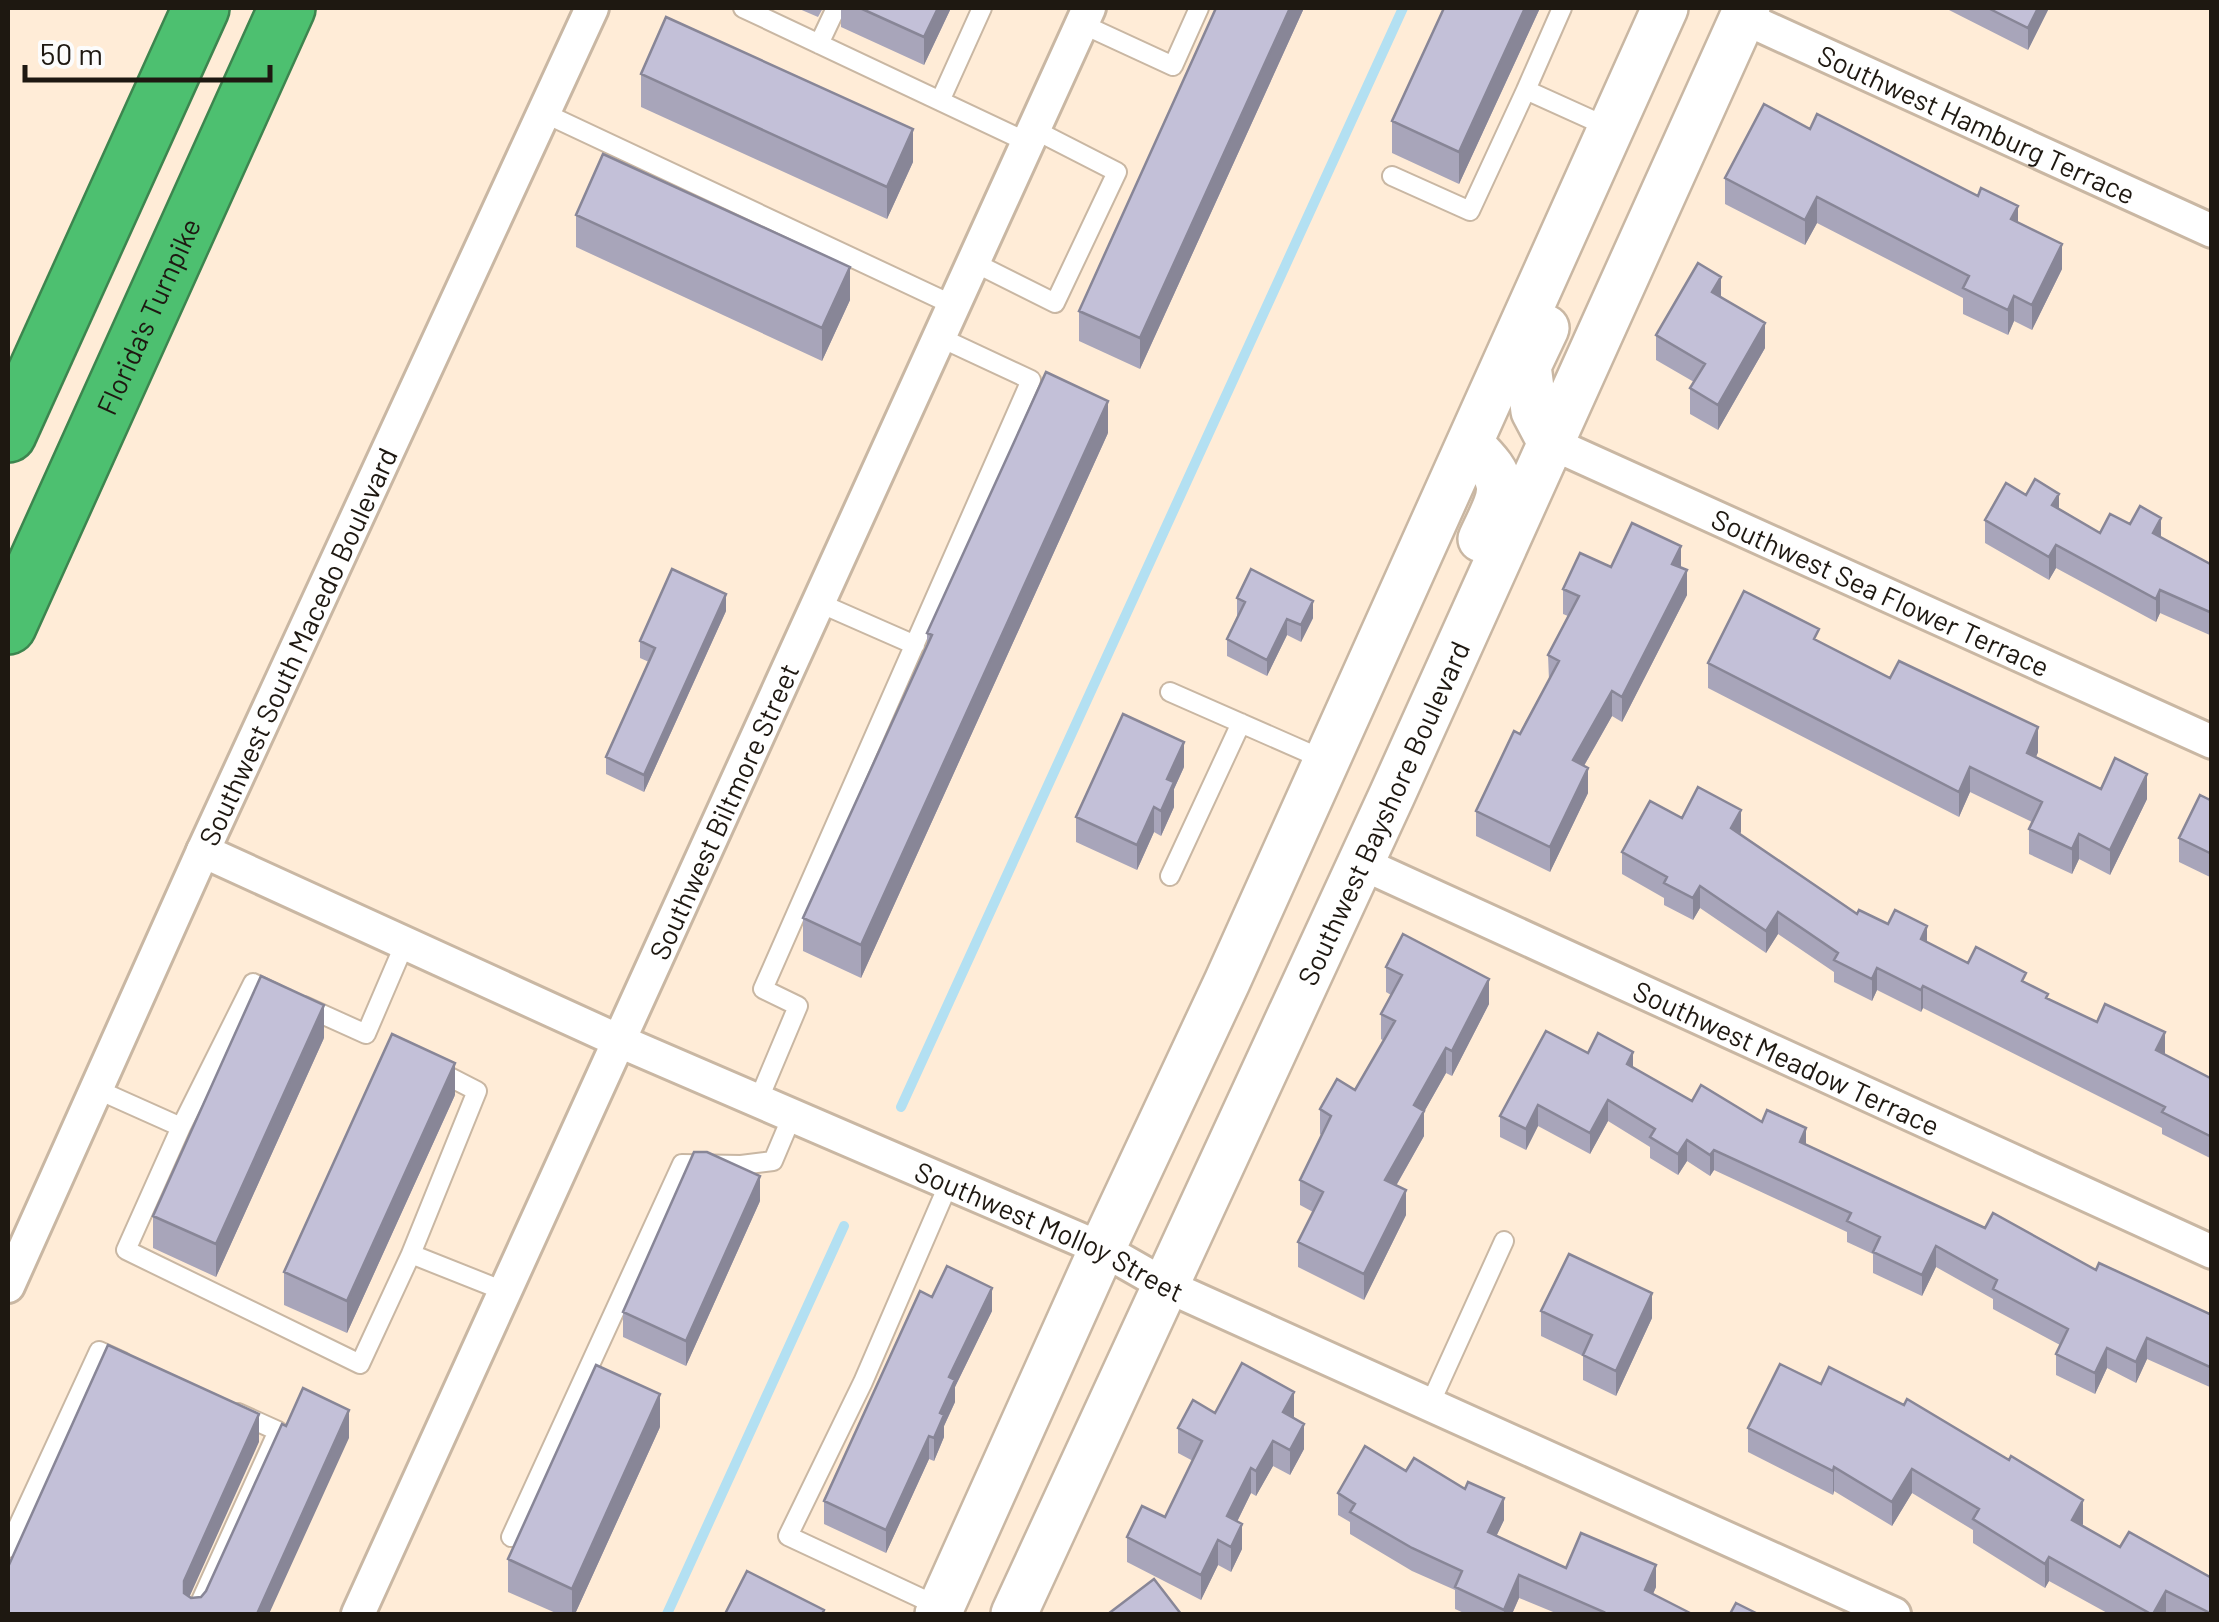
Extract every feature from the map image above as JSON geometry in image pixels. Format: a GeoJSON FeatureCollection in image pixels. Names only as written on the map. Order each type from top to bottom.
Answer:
{"type":"FeatureCollection","features":[{"type":"Feature","properties":{"kind":"highway"},"geometry":{"type":"LineString","coordinates":[[8,434],[201,8]]}},
{"type":"Feature","properties":{"kind":"highway","name":"Florida's Turnpike"},"geometry":{"type":"LineString","coordinates":[[8,626],[288,8]]}},
{"type":"Feature","properties":{"kind":"main road"},"geometry":{"type":"LineString","coordinates":[[939,1611],[1327,761],[1664,8]]}},
{"type":"Feature","properties":{"kind":"main road","name":"Southwest Bayshore Boulevard"},"geometry":{"type":"LineString","coordinates":[[1014,1614],[1361,864],[1745,12]]}},
{"type":"Feature","properties":{"kind":"main road"},"geometry":{"type":"LineString","coordinates":[[1551,443],[1534,411],[1528,366],[1628,154],[1615,117]]}},
{"type":"Feature","properties":{"kind":"main road"},"geometry":{"type":"LineString","coordinates":[[1392,795],[1388,738],[1501,496],[1496,469],[1470,444]]}},
{"type":"Feature","properties":{"kind":"street","name":"Southwest South Macedo Boulevard"},"geometry":{"type":"LineString","coordinates":[[8,1286],[203,851],[592,8]]}},
{"type":"Feature","properties":{"kind":"street","name":"Southwest Hamburg Terrace"},"geometry":{"type":"LineString","coordinates":[[1745,12],[2212,232]]}},
{"type":"Feature","properties":{"kind":"street","name":"Southwest Biltmore Street"},"geometry":{"type":"LineString","coordinates":[[358,1614],[1085,16]]}},
{"type":"Feature","properties":{"kind":"street","name":"Southwest Sea Flower Terrace"},"geometry":{"type":"LineString","coordinates":[[1551,443],[2212,742]]}},
{"type":"Feature","properties":{"kind":"street","name":"Southwest Molloy Street"},"geometry":{"type":"LineString","coordinates":[[203,851],[617,1040],[1102,1249],[1167,1286],[1894,1614]]}},
{"type":"Feature","properties":{"kind":"street","name":"Southwest Meadow Terrace"},"geometry":{"type":"LineString","coordinates":[[1361,864],[2212,1252]]}},
{"type":"Feature","properties":{"kind":"lane"},"geometry":{"type":"LineString","coordinates":[[743,8],[940,101],[1117,172],[1055,304],[973,262]]}},
{"type":"Feature","properties":{"kind":"lane"},"geometry":{"type":"LineString","coordinates":[[819,44],[836,8]]}},
{"type":"Feature","properties":{"kind":"lane"},"geometry":{"type":"LineString","coordinates":[[940,101],[982,8]]}},
{"type":"Feature","properties":{"kind":"lane"},"geometry":{"type":"LineString","coordinates":[[1085,16],[1173,66],[1199,8]]}},
{"type":"Feature","properties":{"kind":"lane"},"geometry":{"type":"LineString","coordinates":[[1392,176],[1470,211],[1562,8]]}},
{"type":"Feature","properties":{"kind":"lane"},"geometry":{"type":"LineString","coordinates":[[1526,90],[1615,117]]}},
{"type":"Feature","properties":{"kind":"lane"},"geometry":{"type":"LineString","coordinates":[[544,113],[953,305]]}},
{"type":"Feature","properties":{"kind":"lane"},"geometry":{"type":"LineString","coordinates":[[758,1101],[798,1006],[764,989],[1031,380],[939,337]]}},
{"type":"Feature","properties":{"kind":"lane"},"geometry":{"type":"LineString","coordinates":[[818,602],[915,644]]}},
{"type":"Feature","properties":{"kind":"lane"},"geometry":{"type":"LineString","coordinates":[[1170,692],[1327,761]]}},
{"type":"Feature","properties":{"kind":"lane"},"geometry":{"type":"LineString","coordinates":[[1170,876],[1240,723]]}},
{"type":"Feature","properties":{"kind":"lane"},"geometry":{"type":"LineString","coordinates":[[405,944],[374,1038],[252,983],[180,1127],[126,1250],[360,1364],[412,1254],[477,1091],[414,1058]]}},
{"type":"Feature","properties":{"kind":"lane"},"geometry":{"type":"LineString","coordinates":[[96,1089],[180,1127]]}},
{"type":"Feature","properties":{"kind":"lane"},"geometry":{"type":"LineString","coordinates":[[511,1537],[682,1164],[773,1161],[792,1116]]}},
{"type":"Feature","properties":{"kind":"lane"},"geometry":{"type":"LineString","coordinates":[[939,1611],[788,1536],[862,1382],[950,1183]]}},
{"type":"Feature","properties":{"kind":"lane"},"geometry":{"type":"LineString","coordinates":[[1430,1404],[1504,1242]]}},
{"type":"Feature","properties":{"kind":"lane"},"geometry":{"type":"LineString","coordinates":[[412,1254],[504,1291]]}},
{"type":"Feature","properties":{"kind":"lane"},"geometry":{"type":"LineString","coordinates":[[8,1548],[100,1351],[135,1367]]}},
{"type":"Feature","properties":{"kind":"lane"},"geometry":{"type":"LineString","coordinates":[[195,1614],[278,1431],[224,1407]]}},
{"type":"Feature","properties":{"kind":"building"},"geometry":{"type":"Polygon","coordinates":[[[860,8],[938,8],[924,37],[860,8]]]}},
{"type":"Feature","properties":{"kind":"building"},"geometry":{"type":"Polygon","coordinates":[[[1216,8],[1290,8],[1140,338],[1079,311],[1216,8]]]}},
{"type":"Feature","properties":{"kind":"building"},"geometry":{"type":"Polygon","coordinates":[[[1444,8],[1525,8],[1459,152],[1392,121],[1444,8]]]}},
{"type":"Feature","properties":{"kind":"building"},"geometry":{"type":"Polygon","coordinates":[[[1988,8],[2038,8],[2028,28],[1988,8]]]}},
{"type":"Feature","properties":{"kind":"building"},"geometry":{"type":"Polygon","coordinates":[[[666,17],[913,129],[887,187],[641,74],[666,17]]]}},
{"type":"Feature","properties":{"kind":"building"},"geometry":{"type":"Polygon","coordinates":[[[1764,104],[1810,129],[1817,114],[1978,196],[1981,188],[2018,206],[2011,219],[2062,244],[2032,305],[2014,296],[2008,310],[1963,288],[1969,276],[1817,197],[1805,220],[1725,178],[1764,104]]]}},
{"type":"Feature","properties":{"kind":"building"},"geometry":{"type":"Polygon","coordinates":[[[603,154],[850,267],[822,328],[576,215],[603,154]]]}},
{"type":"Feature","properties":{"kind":"building"},"geometry":{"type":"Polygon","coordinates":[[[1698,263],[1721,277],[1712,292],[1765,323],[1718,405],[1690,388],[1705,364],[1656,335],[1698,263]]]}},
{"type":"Feature","properties":{"kind":"building"},"geometry":{"type":"Polygon","coordinates":[[[1046,372],[1108,401],[861,945],[803,918],[1046,372]]]}},
{"type":"Feature","properties":{"kind":"building"},"geometry":{"type":"Polygon","coordinates":[[[2035,479],[2059,494],[2052,505],[2100,533],[2110,514],[2130,524],[2140,506],[2161,518],[2153,533],[2212,565],[2212,613],[2160,590],[2156,599],[2056,545],[2049,557],[1985,520],[2006,483],[2026,495],[2035,479]]]}},
{"type":"Feature","properties":{"kind":"building"},"geometry":{"type":"Polygon","coordinates":[[[1632,523],[1681,546],[1672,564],[1687,570],[1622,697],[1612,691],[1573,760],[1588,768],[1550,847],[1476,811],[1514,731],[1520,734],[1559,661],[1548,655],[1579,596],[1563,589],[1580,553],[1611,567],[1632,523]]]}},
{"type":"Feature","properties":{"kind":"building"},"geometry":{"type":"Polygon","coordinates":[[[672,569],[726,594],[644,775],[606,757],[655,648],[640,641],[672,569]]]}},
{"type":"Feature","properties":{"kind":"building"},"geometry":{"type":"Polygon","coordinates":[[[1251,569],[1313,601],[1301,625],[1287,619],[1267,660],[1227,639],[1245,602],[1237,598],[1251,569]]]}},
{"type":"Feature","properties":{"kind":"building"},"geometry":{"type":"Polygon","coordinates":[[[1744,591],[1819,629],[1814,639],[1890,678],[1899,661],[2038,727],[2027,753],[2101,789],[2115,758],[2147,774],[2110,850],[2079,834],[2072,849],[2029,829],[2042,802],[1970,767],[1959,792],[1708,663],[1744,591]]]}},
{"type":"Feature","properties":{"kind":"building"},"geometry":{"type":"Polygon","coordinates":[[[1123,714],[1184,742],[1167,779],[1174,782],[1161,811],[1154,807],[1137,845],[1076,817],[1123,714]]]}},
{"type":"Feature","properties":{"kind":"building"},"geometry":{"type":"Polygon","coordinates":[[[1698,787],[1741,810],[1731,828],[1857,914],[1859,910],[1888,924],[1895,910],[1927,926],[1921,939],[1968,963],[1976,947],[2026,973],[2022,981],[2048,994],[2046,998],[2097,1022],[2105,1004],[2165,1032],[2156,1050],[2212,1079],[2212,1137],[2162,1112],[2165,1107],[1923,986],[1921,990],[1877,968],[1872,979],[1834,960],[1838,953],[1778,912],[1766,931],[1700,886],[1693,898],[1664,883],[1667,877],[1622,852],[1650,801],[1682,818],[1698,787]]]}},
{"type":"Feature","properties":{"kind":"building"},"geometry":{"type":"Polygon","coordinates":[[[2200,795],[2212,801],[2212,854],[2179,838],[2200,795]]]}},
{"type":"Feature","properties":{"kind":"building"},"geometry":{"type":"Polygon","coordinates":[[[1403,934],[1489,979],[1452,1051],[1446,1048],[1414,1105],[1424,1111],[1385,1180],[1406,1190],[1364,1274],[1298,1242],[1323,1192],[1300,1180],[1331,1116],[1320,1109],[1337,1079],[1355,1090],[1395,1021],[1381,1014],[1402,975],[1386,967],[1403,934]]]}},
{"type":"Feature","properties":{"kind":"building"},"geometry":{"type":"Polygon","coordinates":[[[261,976],[324,1005],[216,1244],[153,1216],[261,976]]]}},
{"type":"Feature","properties":{"kind":"building"},"geometry":{"type":"Polygon","coordinates":[[[1546,1031],[1588,1053],[1598,1033],[1633,1052],[1627,1064],[1692,1101],[1701,1085],[1762,1122],[1767,1110],[1806,1128],[1800,1142],[1985,1228],[1993,1213],[2096,1270],[2099,1263],[2212,1315],[2212,1368],[2147,1338],[2136,1362],[2107,1348],[2095,1373],[2056,1354],[2068,1329],[1993,1289],[1997,1280],[1936,1246],[1922,1275],[1873,1252],[1880,1237],[1847,1221],[1851,1213],[1714,1150],[1710,1155],[1687,1140],[1678,1154],[1650,1137],[1655,1129],[1608,1100],[1590,1133],[1538,1105],[1526,1129],[1500,1116],[1546,1031]]]}},
{"type":"Feature","properties":{"kind":"building"},"geometry":{"type":"Polygon","coordinates":[[[392,1034],[455,1063],[347,1301],[284,1272],[392,1034]]]}},
{"type":"Feature","properties":{"kind":"building"},"geometry":{"type":"Polygon","coordinates":[[[694,1152],[707,1152],[760,1176],[686,1341],[623,1312],[694,1152]]]}},
{"type":"Feature","properties":{"kind":"building"},"geometry":{"type":"Polygon","coordinates":[[[1569,1254],[1652,1293],[1616,1371],[1583,1355],[1592,1335],[1541,1311],[1569,1254]]]}},
{"type":"Feature","properties":{"kind":"building"},"geometry":{"type":"Polygon","coordinates":[[[947,1266],[992,1288],[949,1377],[955,1380],[934,1438],[929,1436],[886,1530],[824,1501],[920,1291],[932,1297],[947,1266]]]}},
{"type":"Feature","properties":{"kind":"building"},"geometry":{"type":"Polygon","coordinates":[[[108,1345],[259,1414],[184,1581],[184,1593],[191,1598],[201,1597],[206,1591],[282,1424],[286,1426],[303,1388],[349,1410],[257,1614],[8,1614],[8,1567],[108,1345]]]}},
{"type":"Feature","properties":{"kind":"building"},"geometry":{"type":"Polygon","coordinates":[[[1242,1363],[1294,1392],[1283,1412],[1304,1424],[1290,1450],[1273,1441],[1256,1471],[1251,1468],[1227,1516],[1242,1524],[1231,1547],[1218,1540],[1201,1575],[1127,1537],[1142,1506],[1165,1517],[1202,1441],[1178,1428],[1193,1400],[1215,1413],[1242,1363]]]}},
{"type":"Feature","properties":{"kind":"building"},"geometry":{"type":"Polygon","coordinates":[[[1780,1364],[1821,1384],[1829,1367],[1904,1405],[1907,1399],[2009,1460],[2011,1456],[2083,1500],[2072,1520],[2120,1547],[2129,1532],[2210,1577],[2212,1573],[2212,1614],[2166,1591],[2151,1614],[2049,1557],[2045,1564],[1973,1519],[1979,1509],[1912,1469],[1892,1502],[1834,1467],[1833,1471],[1748,1428],[1780,1364]]]}},
{"type":"Feature","properties":{"kind":"building"},"geometry":{"type":"Polygon","coordinates":[[[596,1365],[660,1394],[572,1589],[508,1559],[596,1365]]]}},
{"type":"Feature","properties":{"kind":"building"},"geometry":{"type":"Polygon","coordinates":[[[1365,1446],[1406,1471],[1414,1458],[1465,1489],[1468,1482],[1504,1498],[1488,1532],[1566,1568],[1581,1533],[1656,1565],[1645,1590],[1692,1614],[1603,1614],[1519,1575],[1504,1610],[1455,1587],[1462,1571],[1350,1512],[1355,1504],[1338,1493],[1365,1446]]]}},
{"type":"Feature","properties":{"kind":"building"},"geometry":{"type":"Polygon","coordinates":[[[747,1571],[824,1610],[822,1614],[725,1614],[747,1571]]]}},
{"type":"Feature","properties":{"kind":"building"},"geometry":{"type":"Polygon","coordinates":[[[1154,1579],[1181,1614],[1108,1614],[1154,1579]]]}},
{"type":"Feature","properties":{"kind":"building"},"geometry":{"type":"Polygon","coordinates":[[[1736,1603],[1758,1614],[1730,1614],[1736,1603]]]}},
{"type":"Feature","properties":{"kind":"waterway"},"geometry":{"type":"LineString","coordinates":[[901,1107],[1403,8]]}},
{"type":"Feature","properties":{"kind":"waterway"},"geometry":{"type":"LineString","coordinates":[[667,1614],[844,1226]]}}]}
